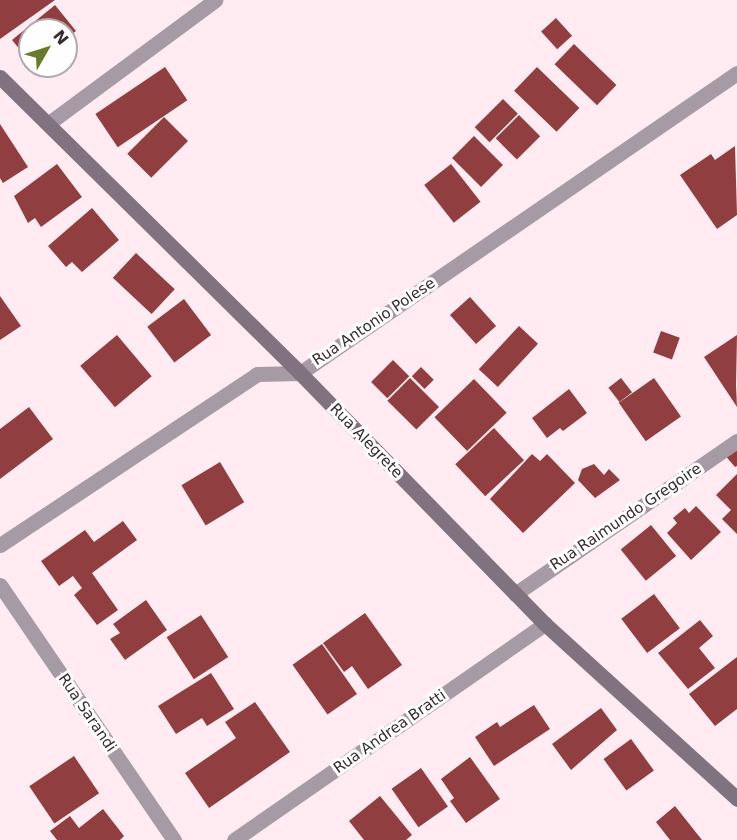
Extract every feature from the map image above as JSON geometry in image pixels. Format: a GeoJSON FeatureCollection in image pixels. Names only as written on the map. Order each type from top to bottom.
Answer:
{"type":"FeatureCollection","features":[{"type":"Feature","properties":{"kind":"street"},"geometry":{"type":"LineString","coordinates":[[49,123],[215,0]]}},
{"type":"Feature","properties":{"kind":"street","name":"Rua Antonio Polese"},"geometry":{"type":"LineString","coordinates":[[0,545],[257,374],[300,373],[737,73]]}},
{"type":"Feature","properties":{"kind":"street","name":"Rua Alegrete"},"geometry":{"type":"LineString","coordinates":[[0,77],[300,373],[545,624],[737,800]]}},
{"type":"Feature","properties":{"kind":"street","name":"Rua Raimundo Gregoire"},"geometry":{"type":"LineString","coordinates":[[515,594],[737,441]]}},
{"type":"Feature","properties":{"kind":"street","name":"Rua Sarandi"},"geometry":{"type":"LineString","coordinates":[[0,585],[174,840]]}},
{"type":"Feature","properties":{"kind":"street","name":"Rua Andrea Bratti"},"geometry":{"type":"LineString","coordinates":[[234,840],[545,624]]}},
{"type":"Feature","properties":{"kind":"building"},"geometry":{"type":"Polygon","coordinates":[[[0,0],[55,0],[30,18],[18,18],[18,26],[0,39],[0,0]]]}},
{"type":"Feature","properties":{"kind":"building"},"geometry":{"type":"Polygon","coordinates":[[[55,5],[66,18],[39,18],[55,5]]]}},
{"type":"Feature","properties":{"kind":"building"},"geometry":{"type":"Polygon","coordinates":[[[556,18],[572,36],[557,49],[541,31],[556,18]]]}},
{"type":"Feature","properties":{"kind":"building"},"geometry":{"type":"Polygon","coordinates":[[[18,35],[18,47],[12,40],[18,35]]]}},
{"type":"Feature","properties":{"kind":"building"},"geometry":{"type":"Polygon","coordinates":[[[574,44],[616,85],[597,105],[555,64],[574,44]]]}},
{"type":"Feature","properties":{"kind":"building"},"geometry":{"type":"Polygon","coordinates":[[[165,67],[187,100],[118,147],[95,114],[165,67]]]}},
{"type":"Feature","properties":{"kind":"building"},"geometry":{"type":"Polygon","coordinates":[[[537,67],[579,108],[557,132],[514,91],[537,67]]]}},
{"type":"Feature","properties":{"kind":"building"},"geometry":{"type":"Polygon","coordinates":[[[503,99],[518,114],[490,142],[475,127],[503,99]]]}},
{"type":"Feature","properties":{"kind":"building"},"geometry":{"type":"Polygon","coordinates":[[[519,115],[540,136],[517,160],[496,138],[519,115]]]}},
{"type":"Feature","properties":{"kind":"building"},"geometry":{"type":"Polygon","coordinates":[[[164,117],[188,141],[151,178],[127,154],[164,117]]]}},
{"type":"Feature","properties":{"kind":"building"},"geometry":{"type":"Polygon","coordinates":[[[0,124],[28,167],[3,183],[0,178],[0,124]]]}},
{"type":"Feature","properties":{"kind":"building"},"geometry":{"type":"Polygon","coordinates":[[[474,136],[503,165],[481,187],[452,158],[474,136]]]}},
{"type":"Feature","properties":{"kind":"building"},"geometry":{"type":"Polygon","coordinates":[[[735,146],[737,215],[717,229],[680,175],[711,154],[715,160],[735,146]]]}},
{"type":"Feature","properties":{"kind":"building"},"geometry":{"type":"Polygon","coordinates":[[[57,164],[82,197],[41,227],[35,218],[28,223],[14,196],[57,164]]]}},
{"type":"Feature","properties":{"kind":"building"},"geometry":{"type":"Polygon","coordinates":[[[451,164],[481,202],[454,223],[424,185],[451,164]]]}},
{"type":"Feature","properties":{"kind":"building"},"geometry":{"type":"Polygon","coordinates":[[[92,208],[119,240],[82,272],[72,262],[66,267],[48,246],[92,208]]]}},
{"type":"Feature","properties":{"kind":"building"},"geometry":{"type":"Polygon","coordinates":[[[136,253],[175,289],[152,314],[113,278],[136,253]]]}},
{"type":"Feature","properties":{"kind":"building"},"geometry":{"type":"Polygon","coordinates":[[[0,296],[21,326],[0,340],[0,296]]]}},
{"type":"Feature","properties":{"kind":"building"},"geometry":{"type":"Polygon","coordinates":[[[470,297],[496,326],[476,344],[450,315],[470,297]]]}},
{"type":"Feature","properties":{"kind":"building"},"geometry":{"type":"Polygon","coordinates":[[[184,299],[211,335],[174,363],[147,327],[184,299]]]}},
{"type":"Feature","properties":{"kind":"building"},"geometry":{"type":"Polygon","coordinates":[[[519,326],[538,344],[498,387],[479,369],[519,326]]]}},
{"type":"Feature","properties":{"kind":"building"},"geometry":{"type":"Polygon","coordinates":[[[661,331],[680,338],[672,359],[653,353],[661,331]]]}},
{"type":"Feature","properties":{"kind":"building"},"geometry":{"type":"Polygon","coordinates":[[[117,335],[152,376],[115,407],[80,366],[117,335]]]}},
{"type":"Feature","properties":{"kind":"building"},"geometry":{"type":"Polygon","coordinates":[[[737,335],[736,385],[737,407],[704,357],[737,335]]]}},
{"type":"Feature","properties":{"kind":"building"},"geometry":{"type":"Polygon","coordinates":[[[393,360],[409,376],[387,398],[371,382],[393,360]]]}},
{"type":"Feature","properties":{"kind":"building"},"geometry":{"type":"Polygon","coordinates":[[[421,367],[434,380],[425,389],[412,376],[421,367]]]}},
{"type":"Feature","properties":{"kind":"building"},"geometry":{"type":"Polygon","coordinates":[[[410,378],[439,407],[416,430],[387,401],[410,378]]]}},
{"type":"Feature","properties":{"kind":"building"},"geometry":{"type":"Polygon","coordinates":[[[621,378],[632,392],[619,402],[608,388],[621,378]]]}},
{"type":"Feature","properties":{"kind":"building"},"geometry":{"type":"Polygon","coordinates":[[[654,378],[681,417],[646,441],[619,403],[654,378]]]}},
{"type":"Feature","properties":{"kind":"building"},"geometry":{"type":"Polygon","coordinates":[[[474,379],[507,413],[467,451],[434,417],[474,379]]]}},
{"type":"Feature","properties":{"kind":"building"},"geometry":{"type":"Polygon","coordinates":[[[569,389],[587,413],[563,431],[560,428],[547,438],[532,418],[569,389]]]}},
{"type":"Feature","properties":{"kind":"building"},"geometry":{"type":"Polygon","coordinates":[[[29,407],[53,439],[0,479],[0,429],[29,407]]]}},
{"type":"Feature","properties":{"kind":"building"},"geometry":{"type":"Polygon","coordinates":[[[494,428],[524,460],[485,496],[455,464],[494,428]]]}},
{"type":"Feature","properties":{"kind":"building"},"geometry":{"type":"Polygon","coordinates":[[[737,443],[737,466],[735,467],[723,453],[737,443]]]}},
{"type":"Feature","properties":{"kind":"building"},"geometry":{"type":"Polygon","coordinates":[[[532,454],[540,461],[547,454],[575,483],[523,533],[490,499],[532,454]]]}},
{"type":"Feature","properties":{"kind":"building"},"geometry":{"type":"Polygon","coordinates":[[[220,462],[244,502],[206,525],[181,485],[220,462]]]}},
{"type":"Feature","properties":{"kind":"building"},"geometry":{"type":"Polygon","coordinates":[[[594,464],[604,475],[609,469],[620,480],[595,498],[578,480],[582,469],[594,464]]]}},
{"type":"Feature","properties":{"kind":"building"},"geometry":{"type":"Polygon","coordinates":[[[737,474],[737,534],[722,519],[731,510],[716,495],[737,474]]]}},
{"type":"Feature","properties":{"kind":"building"},"geometry":{"type":"Polygon","coordinates":[[[696,506],[721,532],[691,560],[667,533],[677,523],[673,518],[685,508],[689,513],[696,506]]]}},
{"type":"Feature","properties":{"kind":"building"},"geometry":{"type":"Polygon","coordinates":[[[123,521],[137,540],[92,573],[118,610],[97,625],[74,595],[82,588],[73,576],[59,586],[41,561],[85,530],[94,542],[123,521]]]}},
{"type":"Feature","properties":{"kind":"building"},"geometry":{"type":"Polygon","coordinates":[[[651,525],[676,556],[646,581],[621,550],[651,525]]]}},
{"type":"Feature","properties":{"kind":"building"},"geometry":{"type":"Polygon","coordinates":[[[654,594],[680,628],[647,653],[621,619],[654,594]]]}},
{"type":"Feature","properties":{"kind":"building"},"geometry":{"type":"Polygon","coordinates":[[[146,600],[167,630],[125,660],[110,639],[120,633],[113,624],[146,600]]]}},
{"type":"Feature","properties":{"kind":"building"},"geometry":{"type":"Polygon","coordinates":[[[365,613],[402,665],[368,689],[352,666],[344,672],[323,643],[365,613]]]}},
{"type":"Feature","properties":{"kind":"building"},"geometry":{"type":"Polygon","coordinates":[[[201,615],[228,657],[194,679],[167,637],[201,615]]]}},
{"type":"Feature","properties":{"kind":"building"},"geometry":{"type":"Polygon","coordinates":[[[700,620],[713,636],[699,648],[715,668],[688,689],[658,653],[700,620]]]}},
{"type":"Feature","properties":{"kind":"building"},"geometry":{"type":"Polygon","coordinates":[[[322,644],[357,694],[327,715],[293,665],[322,644]]]}},
{"type":"Feature","properties":{"kind":"building"},"geometry":{"type":"Polygon","coordinates":[[[737,657],[737,709],[715,726],[689,694],[737,657]]]}},
{"type":"Feature","properties":{"kind":"building"},"geometry":{"type":"Polygon","coordinates":[[[211,673],[234,709],[207,726],[202,718],[176,734],[158,706],[211,673]]]}},
{"type":"Feature","properties":{"kind":"building"},"geometry":{"type":"Polygon","coordinates":[[[255,702],[290,752],[209,808],[185,773],[236,738],[225,722],[255,702]]]}},
{"type":"Feature","properties":{"kind":"building"},"geometry":{"type":"Polygon","coordinates":[[[534,705],[550,729],[494,766],[475,737],[497,722],[500,727],[534,705]]]}},
{"type":"Feature","properties":{"kind":"building"},"geometry":{"type":"Polygon","coordinates":[[[601,708],[617,730],[571,770],[552,744],[601,708]]]}},
{"type":"Feature","properties":{"kind":"building"},"geometry":{"type":"Polygon","coordinates":[[[631,739],[654,771],[626,791],[603,759],[631,739]]]}},
{"type":"Feature","properties":{"kind":"building"},"geometry":{"type":"Polygon","coordinates":[[[74,756],[99,793],[54,824],[29,786],[74,756]]]}},
{"type":"Feature","properties":{"kind":"building"},"geometry":{"type":"Polygon","coordinates":[[[470,757],[500,799],[466,823],[450,801],[454,798],[441,779],[470,757]]]}},
{"type":"Feature","properties":{"kind":"building"},"geometry":{"type":"Polygon","coordinates":[[[421,768],[448,807],[418,827],[392,789],[421,768]]]}},
{"type":"Feature","properties":{"kind":"building"},"geometry":{"type":"Polygon","coordinates":[[[380,796],[412,835],[406,840],[364,840],[349,821],[380,796]]]}},
{"type":"Feature","properties":{"kind":"building"},"geometry":{"type":"Polygon","coordinates":[[[675,806],[702,840],[670,840],[656,822],[675,806]]]}},
{"type":"Feature","properties":{"kind":"building"},"geometry":{"type":"Polygon","coordinates":[[[103,809],[124,836],[120,840],[57,840],[50,831],[70,816],[79,828],[103,809]]]}}]}
